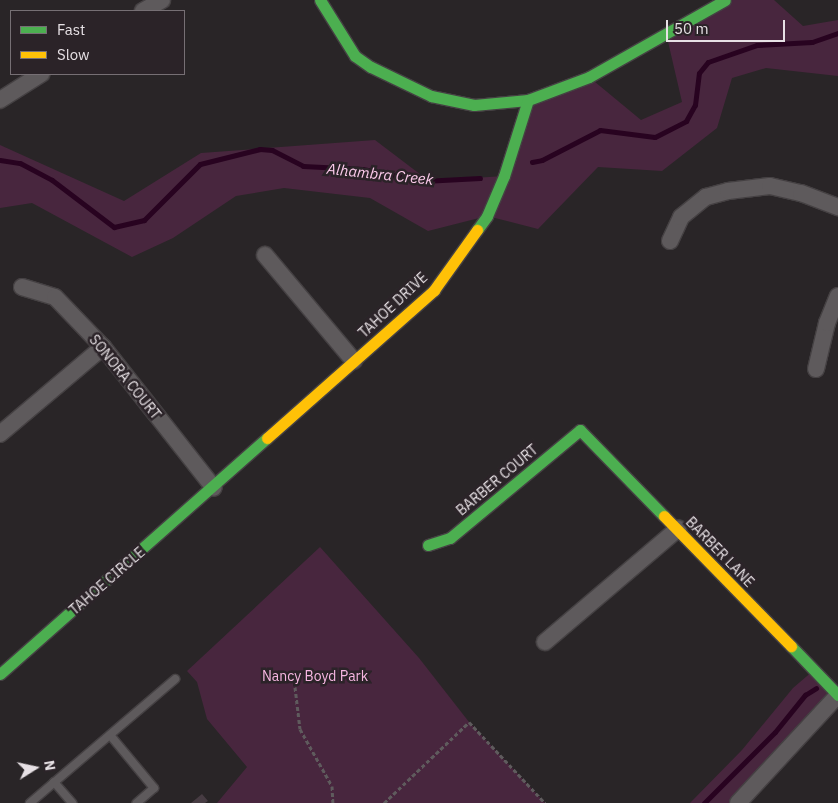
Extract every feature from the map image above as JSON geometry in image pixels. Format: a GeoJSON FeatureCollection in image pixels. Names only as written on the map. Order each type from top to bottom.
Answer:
{"type":"FeatureCollection","features":[{"type":"Feature","properties":{"kind":"street"},"geometry":{"type":"LineString","coordinates":[[145,10],[162,0]]}},
{"type":"Feature","properties":{"kind":"street"},"geometry":{"type":"LineString","coordinates":[[320,0],[356,56],[431,96],[474,105],[528,100],[589,77],[725,0]]}},
{"type":"Feature","properties":{"kind":"street"},"geometry":{"type":"LineString","coordinates":[[0,100],[39,75]]}},
{"type":"Feature","properties":{"kind":"street","name":"TAHOE DRIVE"},"geometry":{"type":"LineString","coordinates":[[214,488],[434,290],[487,216],[504,176],[528,100]]}},
{"type":"Feature","properties":{"kind":"street"},"geometry":{"type":"LineString","coordinates":[[670,240],[681,218],[706,197],[728,191],[770,186],[800,192],[838,207]]}},
{"type":"Feature","properties":{"kind":"street"},"geometry":{"type":"LineString","coordinates":[[265,255],[354,361]]}},
{"type":"Feature","properties":{"kind":"street","name":"SONORA COURT"},"geometry":{"type":"LineString","coordinates":[[22,287],[55,297],[103,348],[214,488]]}},
{"type":"Feature","properties":{"kind":"street"},"geometry":{"type":"LineString","coordinates":[[816,368],[826,323],[838,296]]}},
{"type":"Feature","properties":{"kind":"street"},"geometry":{"type":"LineString","coordinates":[[0,434],[103,348]]}},
{"type":"Feature","properties":{"kind":"street","name":"BARBER LANE"},"geometry":{"type":"LineString","coordinates":[[580,430],[838,695]]}},
{"type":"Feature","properties":{"kind":"street","name":"BARBER COURT"},"geometry":{"type":"LineString","coordinates":[[428,545],[450,538],[580,430]]}},
{"type":"Feature","properties":{"kind":"street","name":"TAHOE CIRCLE"},"geometry":{"type":"LineString","coordinates":[[0,674],[214,488]]}},
{"type":"Feature","properties":{"kind":"street"},"geometry":{"type":"LineString","coordinates":[[545,642],[678,529]]}},
{"type":"Feature","properties":{"kind":"street"},"geometry":{"type":"LineString","coordinates":[[738,803],[838,695]]}},
{"type":"Feature","properties":{"kind":"lane"},"geometry":{"type":"LineString","coordinates":[[30,803],[175,679]]}},
{"type":"Feature","properties":{"kind":"lane"},"geometry":{"type":"LineString","coordinates":[[110,735],[154,788],[137,803]]}},
{"type":"Feature","properties":{"kind":"lane"},"geometry":{"type":"LineString","coordinates":[[54,782],[72,803]]}},
{"type":"Feature","properties":{"kind":"path"},"geometry":{"type":"LineString","coordinates":[[294,687],[300,729],[332,786],[333,803]]}},
{"type":"Feature","properties":{"kind":"path"},"geometry":{"type":"LineString","coordinates":[[384,803],[469,722],[545,803]]}},
{"type":"Feature","properties":{"kind":"green space"},"geometry":{"type":"Polygon","coordinates":[[[725,0],[774,0],[803,26],[838,20],[838,76],[766,68],[732,78],[717,128],[662,171],[598,167],[538,229],[487,216],[428,231],[370,198],[284,188],[236,196],[173,238],[132,257],[32,203],[0,208],[0,145],[124,201],[201,153],[375,140],[429,181],[504,176],[528,100],[589,77],[641,120],[682,102],[666,33],[725,0]]]}},
{"type":"Feature","properties":{"kind":"green space","name":"Nancy Boyd Park"},"geometry":{"type":"Polygon","coordinates":[[[320,547],[419,658],[469,722],[545,803],[217,803],[247,767],[207,719],[197,682],[187,671],[320,547]]]}},
{"type":"Feature","properties":{"kind":"green space"},"geometry":{"type":"Polygon","coordinates":[[[814,670],[838,695],[738,803],[690,803],[742,750],[793,688],[814,670]]]}},
{"type":"Feature","properties":{"kind":"building"},"geometry":{"type":"Polygon","coordinates":[[[202,794],[208,801],[205,803],[191,803],[202,794]]]}},
{"type":"Feature","properties":{"kind":"waterway","name":"Alhambra Creek"},"geometry":{"type":"LineString","coordinates":[[532,162],[542,160],[600,130],[655,137],[686,121],[695,105],[699,73],[708,62],[757,45],[812,42],[838,33]]}},
{"type":"Feature","properties":{"kind":"waterway","name":"Alhambra Creek"},"geometry":{"type":"LineString","coordinates":[[0,160],[20,163],[52,180],[114,227],[144,220],[200,164],[260,149],[272,150],[303,166],[362,169],[423,181],[480,178]]}},
{"type":"Feature","properties":{"kind":"waterway"},"geometry":{"type":"LineString","coordinates":[[704,803],[775,732],[805,695],[816,688]]}},
{"type":"Feature","properties":{"kind":"traffic: fast"},"geometry":{"type":"LineString","coordinates":[[320,0],[355,56],[371,67],[431,96],[474,105],[528,100],[589,77],[725,0]]}},
{"type":"Feature","properties":{"kind":"traffic: fast"},"geometry":{"type":"LineString","coordinates":[[477,230],[487,216],[504,176],[528,100]]}},
{"type":"Feature","properties":{"kind":"traffic: fast"},"geometry":{"type":"LineString","coordinates":[[428,545],[450,538],[580,430],[664,516]]}},
{"type":"Feature","properties":{"kind":"traffic: fast"},"geometry":{"type":"LineString","coordinates":[[0,674],[267,438]]}},
{"type":"Feature","properties":{"kind":"traffic: fast"},"geometry":{"type":"LineString","coordinates":[[791,646],[838,695]]}},
{"type":"Feature","properties":{"kind":"traffic: slow"},"geometry":{"type":"LineString","coordinates":[[267,438],[434,290],[477,230]]}},
{"type":"Feature","properties":{"kind":"traffic: slow"},"geometry":{"type":"LineString","coordinates":[[664,516],[791,646]]}}]}
